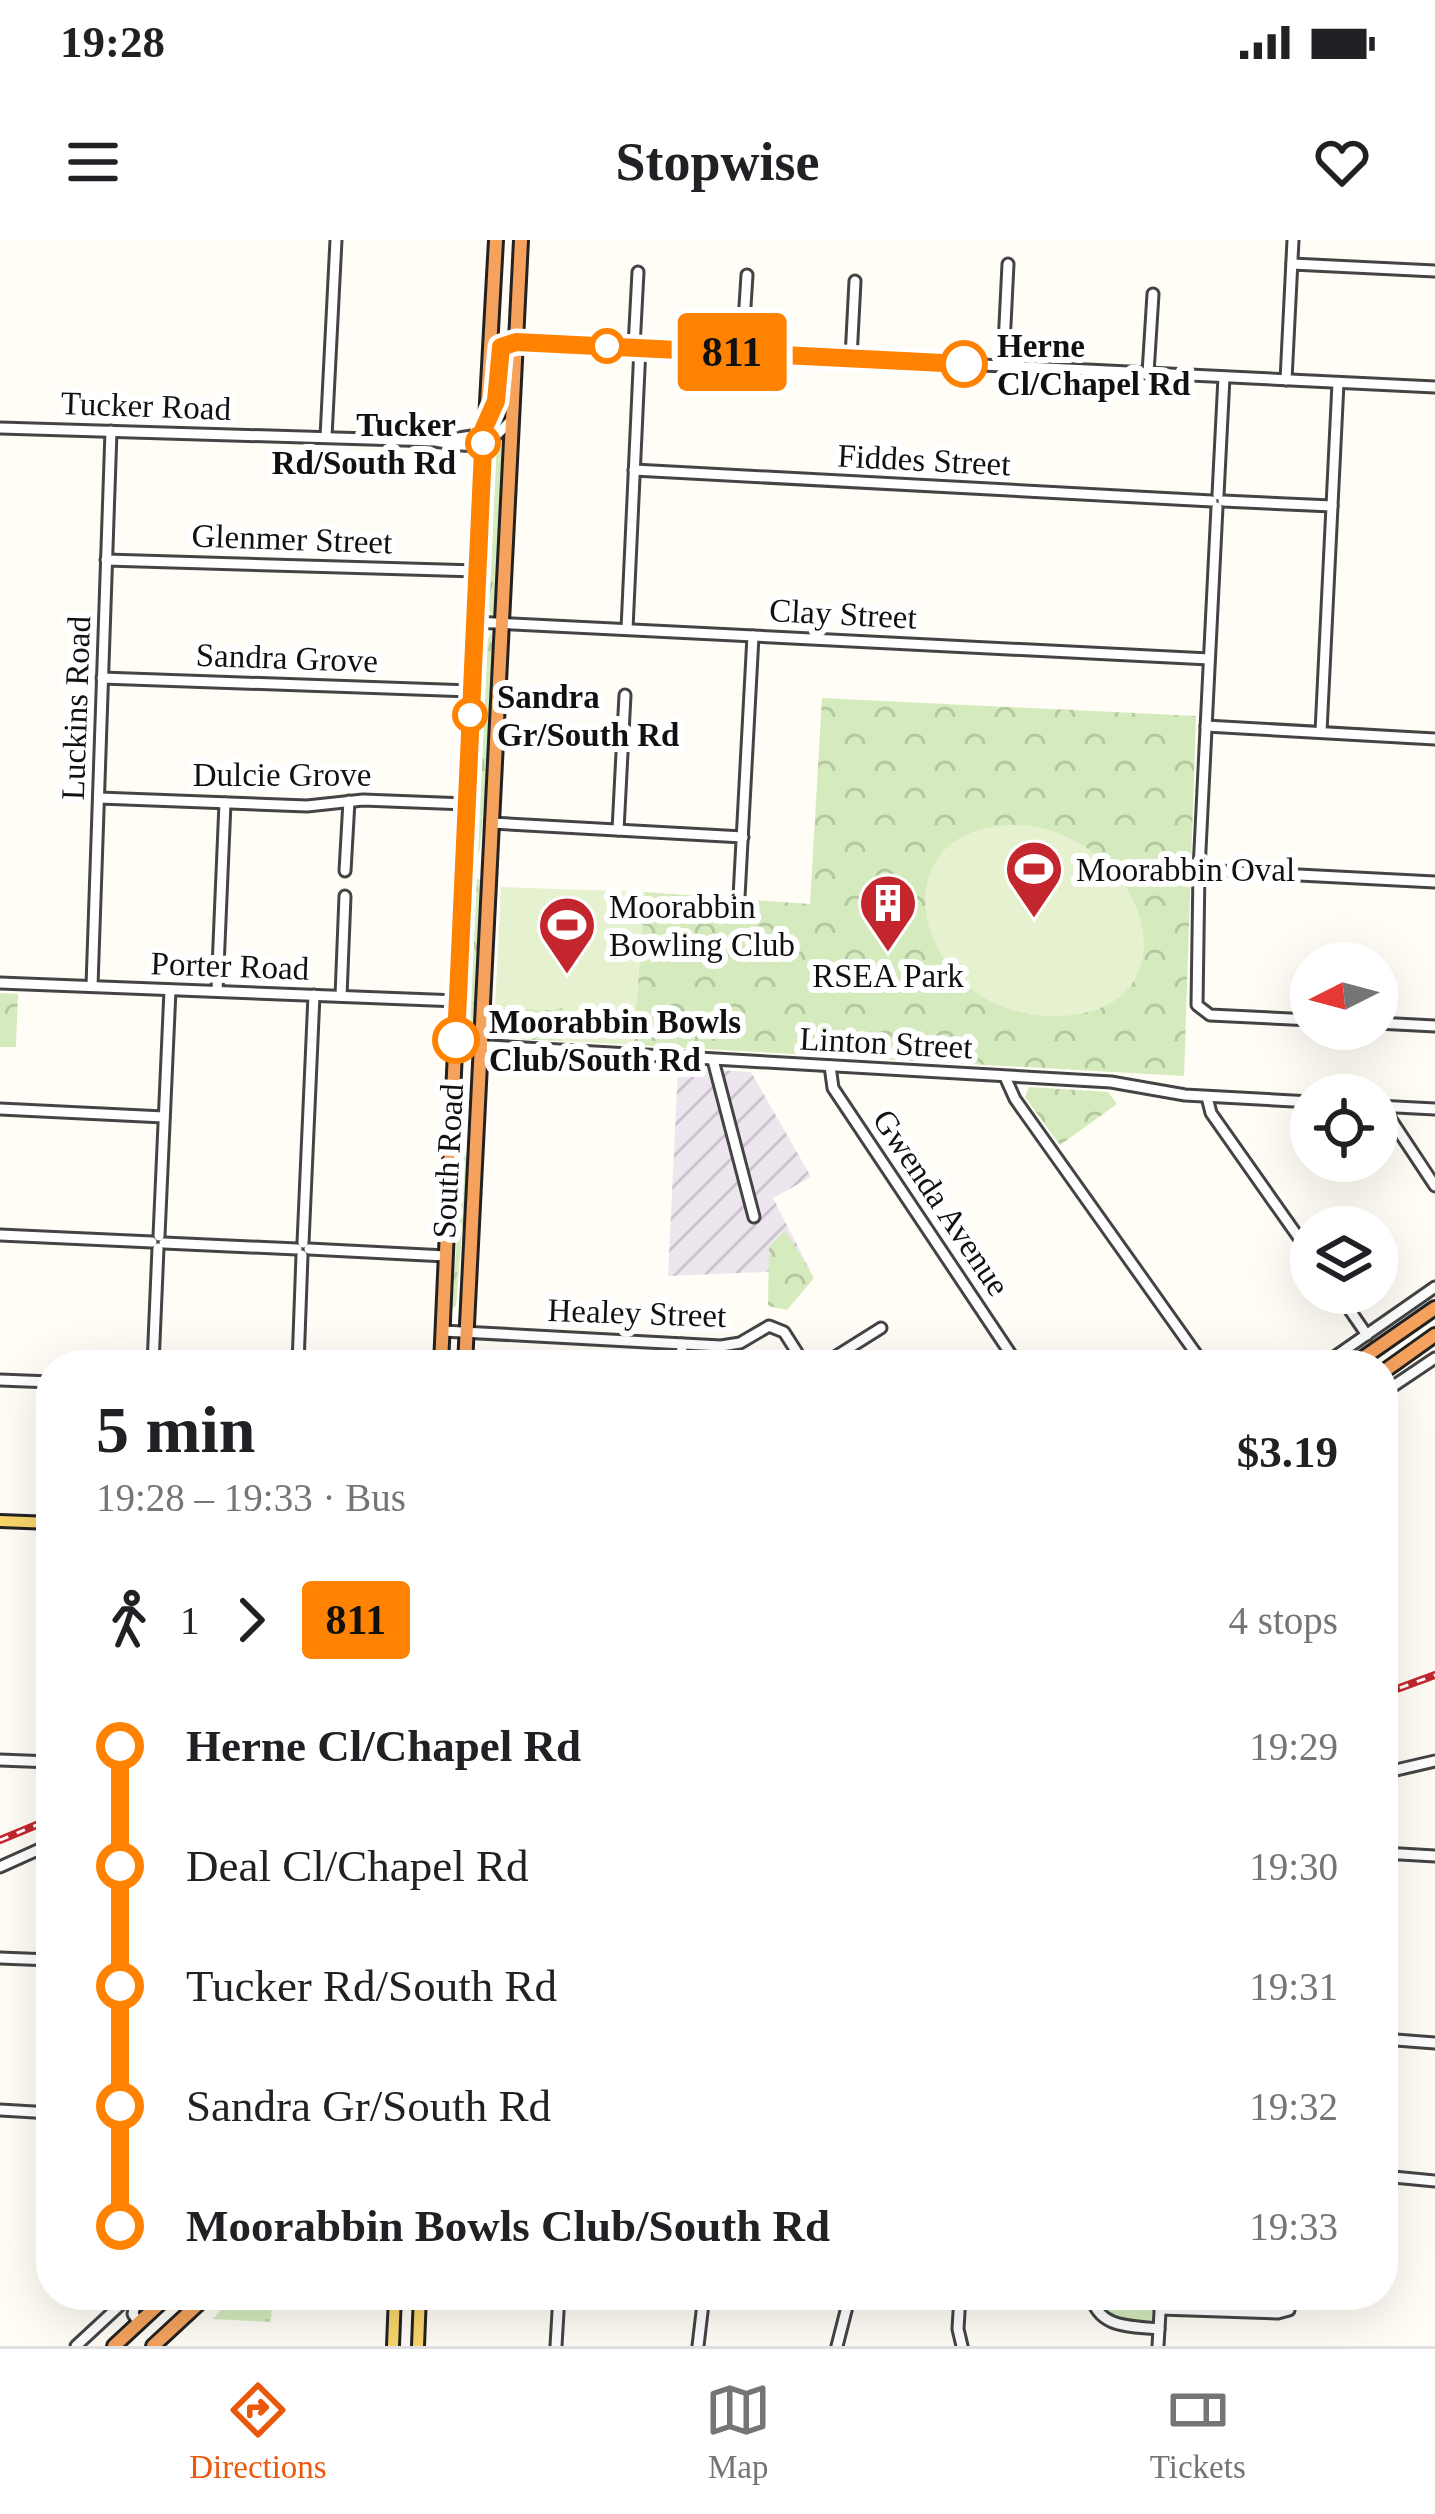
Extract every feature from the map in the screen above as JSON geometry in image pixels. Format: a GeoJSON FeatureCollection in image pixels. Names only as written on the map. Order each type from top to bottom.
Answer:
{"type":"FeatureCollection","features":[{"type":"Feature","properties":{"kind":"highway","name":"South Road"},"geometry":{"type":"LineString","coordinates":[[442,1350],[470,691],[496,240]]}},
{"type":"Feature","properties":{"kind":"highway","name":"South Road"},"geometry":{"type":"LineString","coordinates":[[466,1350],[521,240]]}},
{"type":"Feature","properties":{"kind":"highway"},"geometry":{"type":"LineString","coordinates":[[463,868],[489,869]]}},
{"type":"Feature","properties":{"kind":"highway"},"geometry":{"type":"LineString","coordinates":[[451,1155],[475,1147]]}},
{"type":"Feature","properties":{"kind":"highway"},"geometry":{"type":"LineString","coordinates":[[1375,1350],[1435,1308]]}},
{"type":"Feature","properties":{"kind":"highway"},"geometry":{"type":"LineString","coordinates":[[1398,1361],[1435,1335]]}},
{"type":"Feature","properties":{"kind":"highway"},"geometry":{"type":"LineString","coordinates":[[114,2346],[153,2310]]}},
{"type":"Feature","properties":{"kind":"highway"},"geometry":{"type":"LineString","coordinates":[[139,2323],[155,2344],[192,2310]]}},
{"type":"Feature","properties":{"kind":"main road"},"geometry":{"type":"LineString","coordinates":[[0,1521],[36,1522]]}},
{"type":"Feature","properties":{"kind":"main road"},"geometry":{"type":"LineString","coordinates":[[393,2346],[394,2310]]}},
{"type":"Feature","properties":{"kind":"main road"},"geometry":{"type":"LineString","coordinates":[[418,2346],[419,2310]]}},
{"type":"Feature","properties":{"kind":"street"},"geometry":{"type":"LineString","coordinates":[[326,437],[336,240]]}},
{"type":"Feature","properties":{"kind":"street"},"geometry":{"type":"LineString","coordinates":[[1286,380],[1294,240]]}},
{"type":"Feature","properties":{"kind":"street"},"geometry":{"type":"LineString","coordinates":[[1003,365],[1008,264]]}},
{"type":"Feature","properties":{"kind":"street"},"geometry":{"type":"LineString","coordinates":[[1292,264],[1435,271]]}},
{"type":"Feature","properties":{"kind":"street"},"geometry":{"type":"LineString","coordinates":[[627,629],[638,272]]}},
{"type":"Feature","properties":{"kind":"street"},"geometry":{"type":"LineString","coordinates":[[742,352],[746,275]]}},
{"type":"Feature","properties":{"kind":"street"},"geometry":{"type":"LineString","coordinates":[[851,358],[855,281]]}},
{"type":"Feature","properties":{"kind":"street"},"geometry":{"type":"LineString","coordinates":[[1148,373],[1153,294]]}},
{"type":"Feature","properties":{"kind":"street"},"geometry":{"type":"LineString","coordinates":[[484,426],[496,401],[500,350],[505,343],[516,342],[1435,387]]}},
{"type":"Feature","properties":{"kind":"street"},"geometry":{"type":"LineString","coordinates":[[1223,376],[1197,1001],[1201,1012],[1290,1018]]}},
{"type":"Feature","properties":{"kind":"street"},"geometry":{"type":"LineString","coordinates":[[1321,732],[1338,382]]}},
{"type":"Feature","properties":{"kind":"street"},"geometry":{"type":"LineString","coordinates":[[483,446],[512,419]]}},
{"type":"Feature","properties":{"kind":"street","name":"Tucker Road"},"geometry":{"type":"LineString","coordinates":[[435,441],[468,437],[484,426]]}},
{"type":"Feature","properties":{"kind":"street","name":"Tucker Road"},"geometry":{"type":"LineString","coordinates":[[0,428],[483,446]]}},
{"type":"Feature","properties":{"kind":"street","name":"Luckins Road"},"geometry":{"type":"LineString","coordinates":[[92,986],[111,431]]}},
{"type":"Feature","properties":{"kind":"street","name":"Fiddes Street"},"geometry":{"type":"LineString","coordinates":[[634,470],[1332,506]]}},
{"type":"Feature","properties":{"kind":"street","name":"Glenmer Street"},"geometry":{"type":"LineString","coordinates":[[106,560],[477,571]]}},
{"type":"Feature","properties":{"kind":"street","name":"Clay Street"},"geometry":{"type":"LineString","coordinates":[[474,622],[1209,659]]}},
{"type":"Feature","properties":{"kind":"street"},"geometry":{"type":"LineString","coordinates":[[740,897],[753,636]]}},
{"type":"Feature","properties":{"kind":"street","name":"Sandra Grove"},"geometry":{"type":"LineString","coordinates":[[102,678],[470,691]]}},
{"type":"Feature","properties":{"kind":"street"},"geometry":{"type":"LineString","coordinates":[[618,830],[626,694]]}},
{"type":"Feature","properties":{"kind":"street"},"geometry":{"type":"LineString","coordinates":[[1206,726],[1435,739]]}},
{"type":"Feature","properties":{"kind":"street","name":"Dulcie Grove"},"geometry":{"type":"LineString","coordinates":[[99,798],[312,806],[466,804]]}},
{"type":"Feature","properties":{"kind":"street"},"geometry":{"type":"LineString","coordinates":[[345,871],[349,802]]}},
{"type":"Feature","properties":{"kind":"street"},"geometry":{"type":"LineString","coordinates":[[217,991],[225,803]]}},
{"type":"Feature","properties":{"kind":"street"},"geometry":{"type":"LineString","coordinates":[[491,824],[743,837]]}},
{"type":"Feature","properties":{"kind":"street"},"geometry":{"type":"LineString","coordinates":[[1199,870],[1435,881]]}},
{"type":"Feature","properties":{"kind":"street"},"geometry":{"type":"LineString","coordinates":[[340,996],[345,896]]}},
{"type":"Feature","properties":{"kind":"street","name":"Porter Road"},"geometry":{"type":"LineString","coordinates":[[0,983],[458,1001]]}},
{"type":"Feature","properties":{"kind":"street"},"geometry":{"type":"LineString","coordinates":[[154,1350],[170,990]]}},
{"type":"Feature","properties":{"kind":"street"},"geometry":{"type":"LineString","coordinates":[[299,1350],[314,995]]}},
{"type":"Feature","properties":{"kind":"street"},"geometry":{"type":"LineString","coordinates":[[1398,1024],[1435,1026]]}},
{"type":"Feature","properties":{"kind":"street","name":"Linton Street"},"geometry":{"type":"LineString","coordinates":[[456,1044],[1112,1082],[1208,1096],[1290,1101]]}},
{"type":"Feature","properties":{"kind":"street"},"geometry":{"type":"LineString","coordinates":[[713,1060],[754,1217]]}},
{"type":"Feature","properties":{"kind":"street","name":"Gwenda Avenue"},"geometry":{"type":"LineString","coordinates":[[830,1066],[833,1088],[1008,1350]]}},
{"type":"Feature","properties":{"kind":"street"},"geometry":{"type":"LineString","coordinates":[[1006,1079],[1015,1099],[1193,1350]]}},
{"type":"Feature","properties":{"kind":"street"},"geometry":{"type":"LineString","coordinates":[[1208,1096],[1211,1113],[1290,1225]]}},
{"type":"Feature","properties":{"kind":"street"},"geometry":{"type":"LineString","coordinates":[[1398,1107],[1435,1109]]}},
{"type":"Feature","properties":{"kind":"street"},"geometry":{"type":"LineString","coordinates":[[0,1109],[164,1117]]}},
{"type":"Feature","properties":{"kind":"street"},"geometry":{"type":"LineString","coordinates":[[1398,1132],[1435,1186]]}},
{"type":"Feature","properties":{"kind":"street"},"geometry":{"type":"LineString","coordinates":[[0,1235],[446,1256]]}},
{"type":"Feature","properties":{"kind":"street"},"geometry":{"type":"LineString","coordinates":[[1344,1350],[1435,1287]]}},
{"type":"Feature","properties":{"kind":"street"},"geometry":{"type":"LineString","coordinates":[[1352,1314],[1367,1335]]}},
{"type":"Feature","properties":{"kind":"street","name":"Healey Street"},"geometry":{"type":"LineString","coordinates":[[443,1331],[734,1345],[766,1327],[775,1327],[795,1350]]}},
{"type":"Feature","properties":{"kind":"street"},"geometry":{"type":"LineString","coordinates":[[846,1350],[881,1328]]}},
{"type":"Feature","properties":{"kind":"street"},"geometry":{"type":"LineString","coordinates":[[682,1344],[682,1350]]}},
{"type":"Feature","properties":{"kind":"street"},"geometry":{"type":"LineString","coordinates":[[1398,1384],[1435,1358]]}},
{"type":"Feature","properties":{"kind":"street"},"geometry":{"type":"LineString","coordinates":[[0,1380],[36,1381]]}},
{"type":"Feature","properties":{"kind":"street"},"geometry":{"type":"LineString","coordinates":[[0,1760],[36,1761]]}},
{"type":"Feature","properties":{"kind":"street"},"geometry":{"type":"LineString","coordinates":[[1398,1770],[1435,1761]]}},
{"type":"Feature","properties":{"kind":"street"},"geometry":{"type":"LineString","coordinates":[[0,1867],[36,1851]]}},
{"type":"Feature","properties":{"kind":"street"},"geometry":{"type":"LineString","coordinates":[[1398,1854],[1435,1856]]}},
{"type":"Feature","properties":{"kind":"street"},"geometry":{"type":"LineString","coordinates":[[0,1958],[36,1959]]}},
{"type":"Feature","properties":{"kind":"street"},"geometry":{"type":"LineString","coordinates":[[1398,2040],[1435,2043]]}},
{"type":"Feature","properties":{"kind":"street"},"geometry":{"type":"LineString","coordinates":[[0,2110],[36,2112]]}},
{"type":"Feature","properties":{"kind":"street"},"geometry":{"type":"LineString","coordinates":[[1398,2177],[1435,2181]]}},
{"type":"Feature","properties":{"kind":"street"},"geometry":{"type":"LineString","coordinates":[[76,2346],[117,2310]]}},
{"type":"Feature","properties":{"kind":"street"},"geometry":{"type":"LineString","coordinates":[[133,2310],[139,2323]]}},
{"type":"Feature","properties":{"kind":"street"},"geometry":{"type":"LineString","coordinates":[[556,2346],[558,2310]]}},
{"type":"Feature","properties":{"kind":"street"},"geometry":{"type":"LineString","coordinates":[[698,2346],[702,2310]]}},
{"type":"Feature","properties":{"kind":"street"},"geometry":{"type":"LineString","coordinates":[[837,2346],[846,2310]]}},
{"type":"Feature","properties":{"kind":"street"},"geometry":{"type":"LineString","coordinates":[[959,2310],[962,2346]]}},
{"type":"Feature","properties":{"kind":"street"},"geometry":{"type":"LineString","coordinates":[[1096,2310],[1107,2321],[1159,2329]]}},
{"type":"Feature","properties":{"kind":"street"},"geometry":{"type":"LineString","coordinates":[[1158,2346],[1160,2310]]}},
{"type":"Feature","properties":{"kind":"street"},"geometry":{"type":"LineString","coordinates":[[1202,2310],[1288,2310]]}},
{"type":"Feature","properties":{"kind":"shaded area"},"geometry":{"type":"Polygon","coordinates":[[[678,1068],[751,1072],[811,1177],[773,1198],[810,1270],[668,1276],[678,1068]]]}},
{"type":"Feature","properties":{"kind":"green space"},"geometry":{"type":"Polygon","coordinates":[[[502,434],[497,605],[496,614],[491,615],[482,592],[489,448],[502,434]]]}},
{"type":"Feature","properties":{"kind":"green space"},"geometry":{"type":"Polygon","coordinates":[[[491,632],[486,777],[475,861],[473,745],[480,676],[491,632]]]}},
{"type":"Feature","properties":{"kind":"green space"},"geometry":{"type":"Polygon","coordinates":[[[822,698],[1196,716],[1184,1076],[633,1045],[645,892],[810,904],[822,698]]]}},
{"type":"Feature","properties":{"kind":"green space","name":"Moorabbin Oval"},"geometry":{"type":"Polygon","coordinates":[[[1027,825],[1071,839],[1105,863],[1129,893],[1142,926],[1142,959],[1130,987],[1102,1007],[1060,1016],[1009,1009],[970,987],[942,956],[927,919],[927,883],[943,852],[976,831],[1027,825]]]}},
{"type":"Feature","properties":{"kind":"green space"},"geometry":{"type":"Polygon","coordinates":[[[469,880],[482,881],[475,1026],[468,1028],[464,1016],[469,880]]]}},
{"type":"Feature","properties":{"kind":"green space","name":"Moorabbin Bowling Club"},"geometry":{"type":"Polygon","coordinates":[[[501,887],[645,892],[633,1045],[561,1041],[562,1007],[495,1007],[501,887]]]}},
{"type":"Feature","properties":{"kind":"green space"},"geometry":{"type":"Polygon","coordinates":[[[0,993],[18,994],[16,1047],[0,1047],[0,993]]]}},
{"type":"Feature","properties":{"kind":"green space"},"geometry":{"type":"Polygon","coordinates":[[[495,1007],[563,1007],[561,1041],[498,1038],[493,1033],[495,1007]]]}},
{"type":"Feature","properties":{"kind":"green space"},"geometry":{"type":"Polygon","coordinates":[[[1029,1087],[1108,1092],[1117,1104],[1060,1145],[1025,1097],[1029,1087]]]}},
{"type":"Feature","properties":{"kind":"green space"},"geometry":{"type":"Polygon","coordinates":[[[469,1150],[456,1306],[452,1309],[462,1160],[469,1150]]]}},
{"type":"Feature","properties":{"kind":"green space"},"geometry":{"type":"Polygon","coordinates":[[[785,1230],[814,1278],[787,1310],[768,1306],[769,1247],[785,1230]]]}},
{"type":"Feature","properties":{"kind":"green space"},"geometry":{"type":"Polygon","coordinates":[[[221,2310],[271,2310],[271,2322],[213,2319],[221,2310]]]}},
{"type":"Feature","properties":{"kind":"green space"},"geometry":{"type":"Polygon","coordinates":[[[1103,2310],[1155,2310],[1148,2323],[1115,2318],[1103,2310]]]}},
{"type":"Feature","properties":{"kind":"railway"},"geometry":{"type":"LineString","coordinates":[[1398,1689],[1435,1675]]}},
{"type":"Feature","properties":{"kind":"railway"},"geometry":{"type":"LineString","coordinates":[[0,1840],[36,1825]]}},
{"type":"Feature","properties":{"kind":"bus line","name":"811"},"geometry":{"type":"LineString","coordinates":[[456,1040],[484,424],[496,401],[501,347],[516,342],[964,364]]}},
{"type":"Feature","properties":{"kind":"place","name":"Herne Cl/Chapel Rd"},"geometry":{"type":"Point","coordinates":[964,364]}},
{"type":"Feature","properties":{"kind":"place","name":"Tucker Rd/South Rd"},"geometry":{"type":"Point","coordinates":[483,443]}},
{"type":"Feature","properties":{"kind":"place","name":"Sandra Gr/South Rd"},"geometry":{"type":"Point","coordinates":[470,715]}},
{"type":"Feature","properties":{"kind":"place","name":"Moorabbin Oval"},"geometry":{"type":"Point","coordinates":[1034,920]}},
{"type":"Feature","properties":{"kind":"place","name":"RSEA Park"},"geometry":{"type":"Point","coordinates":[888,954]}},
{"type":"Feature","properties":{"kind":"place","name":"Moorabbin Bowling Club"},"geometry":{"type":"Point","coordinates":[567,976]}},
{"type":"Feature","properties":{"kind":"place","name":"Moorabbin Bowls Club/South Rd"},"geometry":{"type":"Point","coordinates":[456,1040]}}]}
